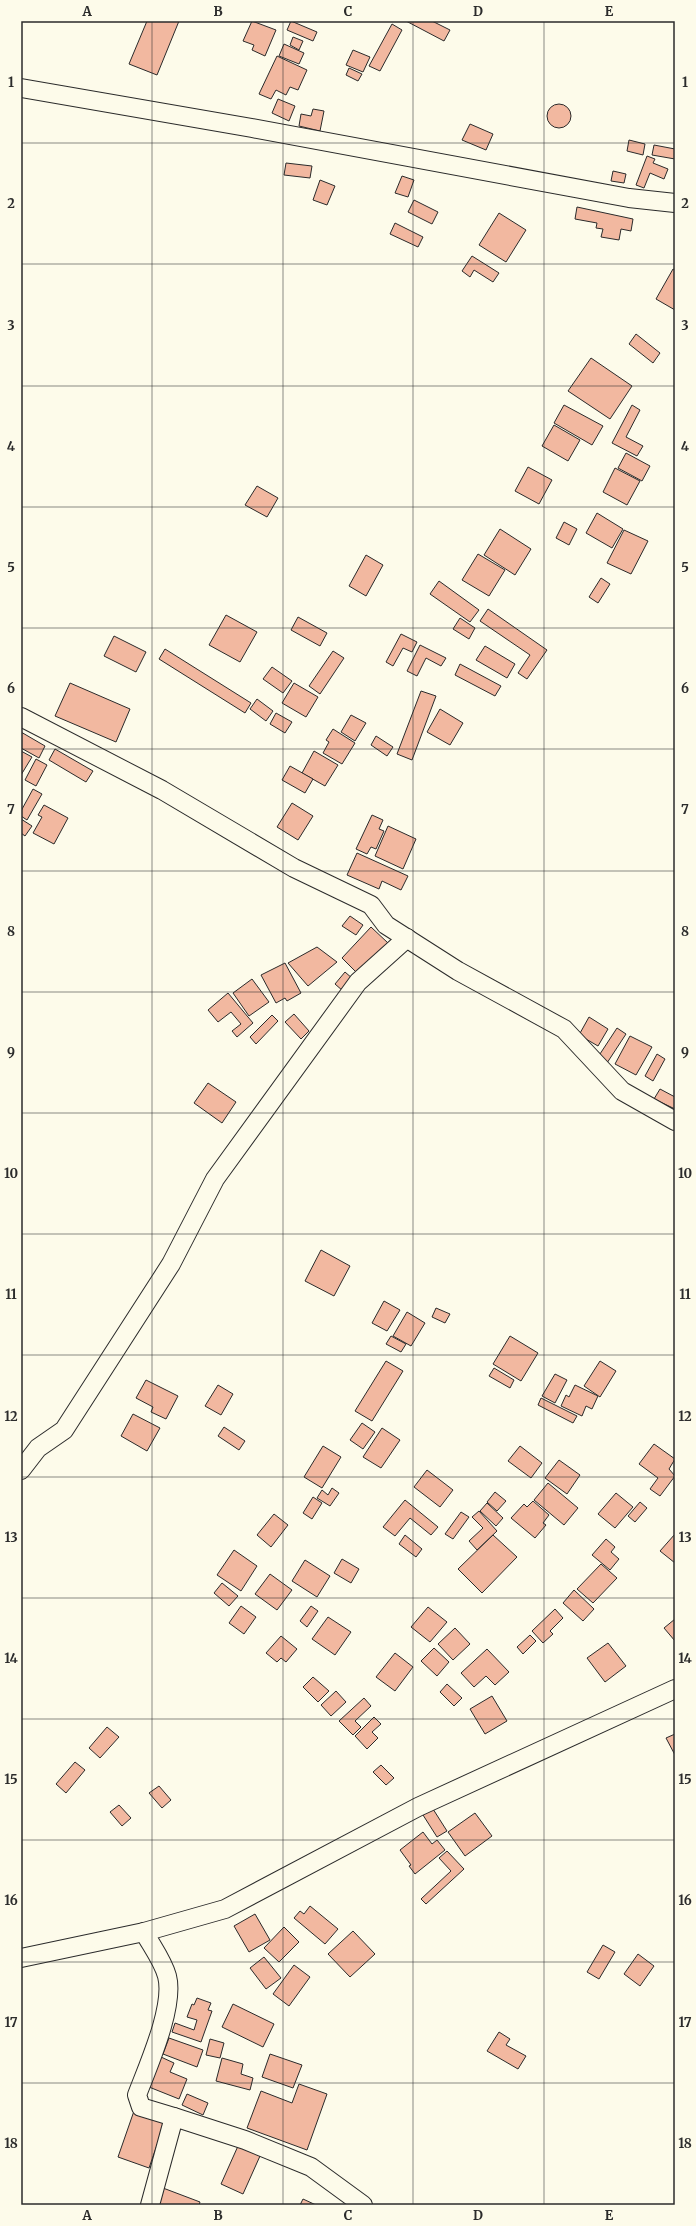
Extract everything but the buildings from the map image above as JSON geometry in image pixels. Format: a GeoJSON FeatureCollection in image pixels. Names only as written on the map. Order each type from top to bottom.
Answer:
{"type":"FeatureCollection","features":[{"type":"Feature","properties":{"kind":"street"},"geometry":{"type":"LineString","coordinates":[[21,88],[252,128],[629,198],[675,202]]}},
{"type":"Feature","properties":{"kind":"street"},"geometry":{"type":"LineString","coordinates":[[21,717],[162,790],[294,868],[371,905],[386,925],[406,938],[458,971],[564,1029],[622,1091],[675,1121]]}},
{"type":"Feature","properties":{"kind":"street"},"geometry":{"type":"LineString","coordinates":[[21,1470],[38,1448],[64,1430],[171,1264],[215,1179],[298,1064],[358,982],[406,938]]}},
{"type":"Feature","properties":{"kind":"street"},"geometry":{"type":"LineString","coordinates":[[21,1958],[144,1932],[225,1909],[418,1807],[675,1689]]}},
{"type":"Feature","properties":{"kind":"street"},"geometry":{"type":"LineString","coordinates":[[144,1932],[167,1975],[168,1988],[163,2022],[137,2095],[138,2102],[141,2107],[245,2140],[310,2166],[363,2205]]}},
{"type":"Feature","properties":{"kind":"street"},"geometry":{"type":"LineString","coordinates":[[150,2205],[174,2117]]}}]}
